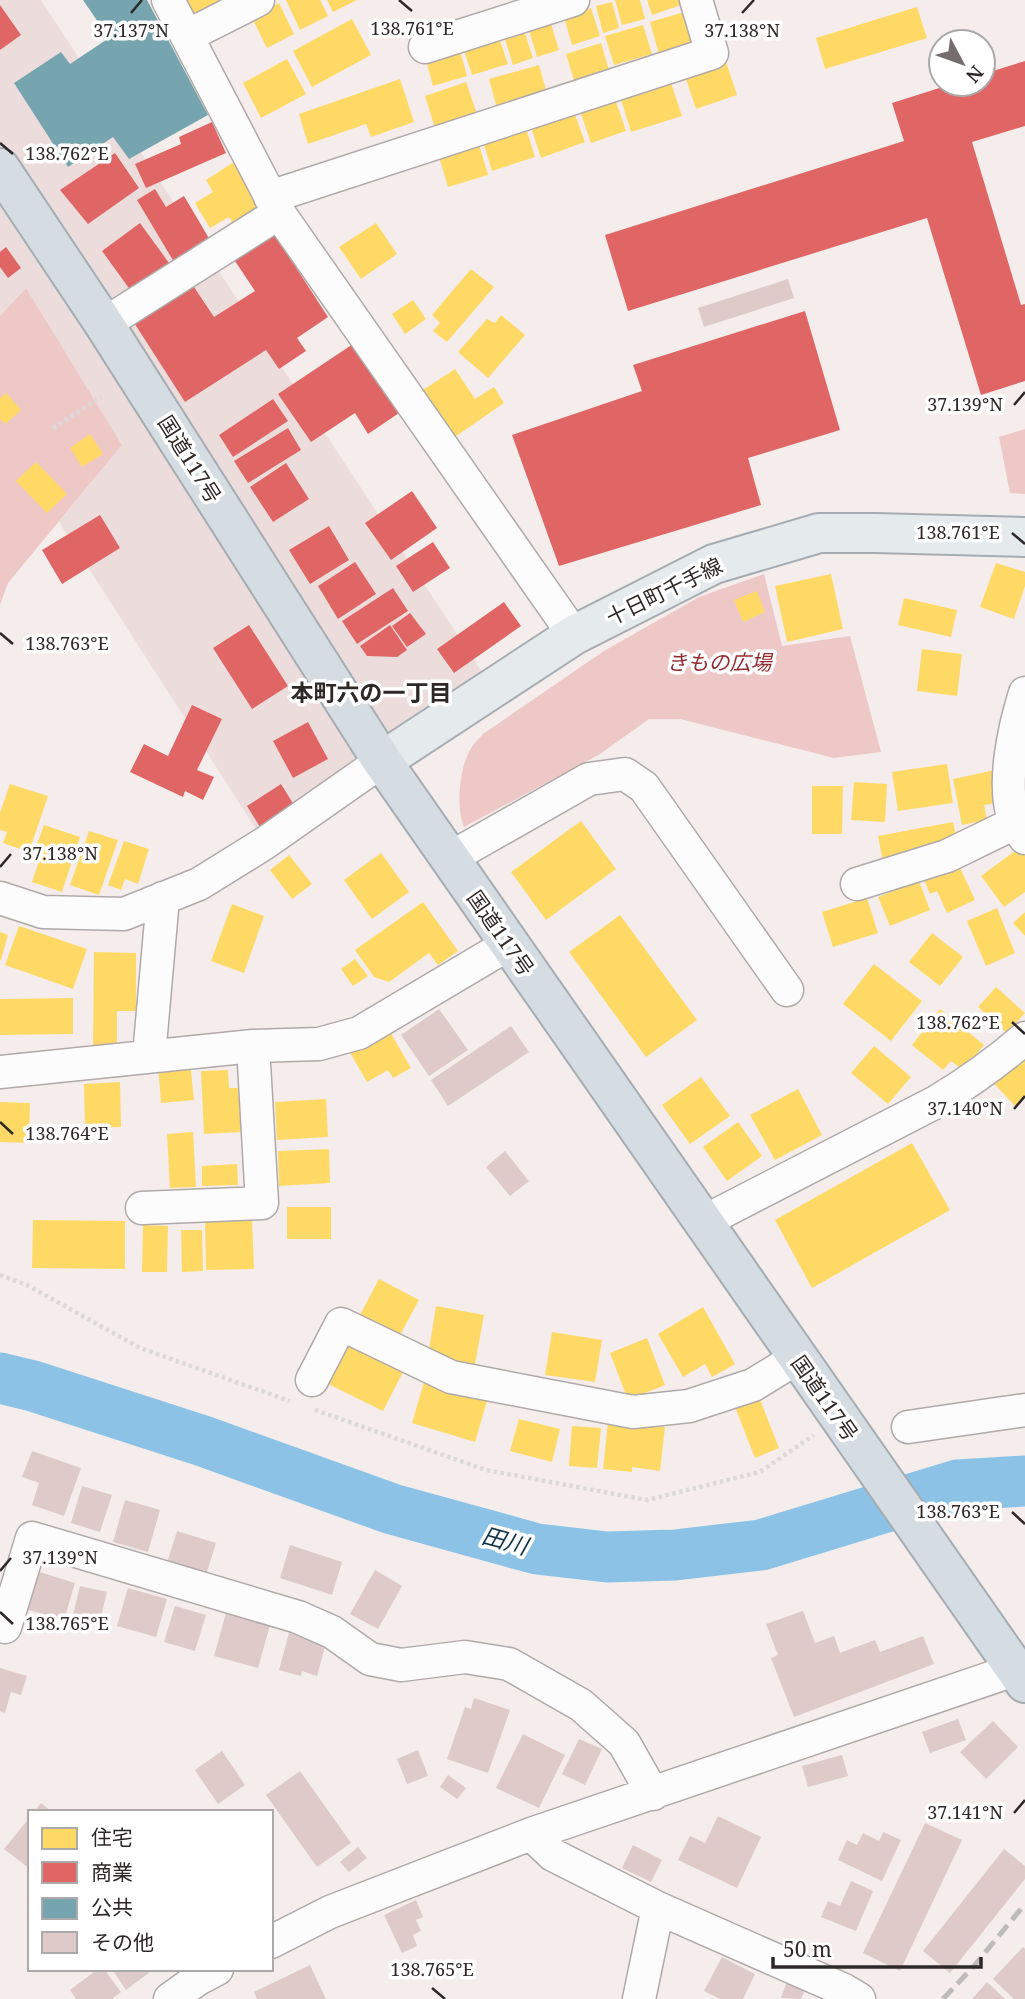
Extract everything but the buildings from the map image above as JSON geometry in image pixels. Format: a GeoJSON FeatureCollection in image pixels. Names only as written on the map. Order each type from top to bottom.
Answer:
{"type":"FeatureCollection","features":[{"type":"Feature","properties":{"kind":"highway","name":"国道117号"},"geometry":{"type":"LineString","coordinates":[[0,168],[104,324],[382,761],[1021,1676]]}},
{"type":"Feature","properties":{"kind":"main road","name":"十日町千手線"},"geometry":{"type":"LineString","coordinates":[[382,761],[574,635],[714,564],[818,533],[1025,537]]}},
{"type":"Feature","properties":{"kind":"street"},"geometry":{"type":"LineString","coordinates":[[168,0],[274,205],[574,635]]}},
{"type":"Feature","properties":{"kind":"street"},"geometry":{"type":"LineString","coordinates":[[187,36],[258,0]]}},
{"type":"Feature","properties":{"kind":"street"},"geometry":{"type":"LineString","coordinates":[[425,47],[573,0]]}},
{"type":"Feature","properties":{"kind":"street"},"geometry":{"type":"LineString","coordinates":[[104,324],[274,205],[712,52],[696,0]]}},
{"type":"Feature","properties":{"kind":"street"},"geometry":{"type":"LineString","coordinates":[[857,884],[947,856],[1019,817],[1009,785],[1019,713],[1025,694]]}},
{"type":"Feature","properties":{"kind":"street"},"geometry":{"type":"LineString","coordinates":[[0,898],[43,912],[124,914],[199,884],[382,761]]}},
{"type":"Feature","properties":{"kind":"street"},"geometry":{"type":"LineString","coordinates":[[450,858],[589,779],[625,774],[644,787],[787,990]]}},
{"type":"Feature","properties":{"kind":"street"},"geometry":{"type":"LineString","coordinates":[[149,1056],[163,898]]}},
{"type":"Feature","properties":{"kind":"street"},"geometry":{"type":"LineString","coordinates":[[0,1072],[253,1046],[319,1044],[359,1033],[509,944]]}},
{"type":"Feature","properties":{"kind":"street"},"geometry":{"type":"LineString","coordinates":[[702,1222],[936,1102],[967,1084],[1025,1038]]}},
{"type":"Feature","properties":{"kind":"street"},"geometry":{"type":"LineString","coordinates":[[142,1208],[261,1203],[253,1046]]}},
{"type":"Feature","properties":{"kind":"street"},"geometry":{"type":"LineString","coordinates":[[307,1398],[341,1324],[451,1377],[633,1412],[689,1406],[753,1385],[797,1358]]}},
{"type":"Feature","properties":{"kind":"street"},"geometry":{"type":"LineString","coordinates":[[908,1427],[1025,1410]]}},
{"type":"Feature","properties":{"kind":"street"},"geometry":{"type":"LineString","coordinates":[[0,1625],[5,1627],[32,1538],[298,1617],[332,1632],[370,1660],[401,1665],[465,1657],[509,1664],[581,1705],[624,1743],[653,1794]]}},
{"type":"Feature","properties":{"kind":"street"},"geometry":{"type":"LineString","coordinates":[[273,1941],[330,1912],[531,1834],[1021,1676]]}},
{"type":"Feature","properties":{"kind":"street"},"geometry":{"type":"LineString","coordinates":[[531,1834],[553,1855],[660,1909],[859,1999]]}},
{"type":"Feature","properties":{"kind":"street"},"geometry":{"type":"LineString","coordinates":[[639,1999],[660,1909]]}},
{"type":"Feature","properties":{"kind":"street"},"geometry":{"type":"LineString","coordinates":[[170,1999],[213,1971]]}},
{"type":"Feature","properties":{"kind":"path"},"geometry":{"type":"LineString","coordinates":[[53,428],[101,397]]}},
{"type":"Feature","properties":{"kind":"path"},"geometry":{"type":"LineString","coordinates":[[0,1275],[27,1285],[140,1348],[307,1398],[486,1470],[647,1500],[760,1472],[849,1432]]}},
{"type":"Feature","properties":{"kind":"shaded area"},"geometry":{"type":"Polygon","coordinates":[[[0,0],[41,0],[493,689],[265,843],[59,522],[122,445],[26,289],[0,316],[0,0]]]}},
{"type":"Feature","properties":{"kind":"green space"},"geometry":{"type":"Polygon","coordinates":[[[26,288],[122,445],[8,583],[0,605],[0,316],[26,288]]]}},
{"type":"Feature","properties":{"kind":"green space"},"geometry":{"type":"Polygon","coordinates":[[[1025,429],[1025,494],[1010,493],[999,437],[1025,429]]]}},
{"type":"Feature","properties":{"kind":"green space","name":"きもの広場"},"geometry":{"type":"Polygon","coordinates":[[[764,574],[782,646],[850,636],[881,752],[834,758],[680,719],[649,719],[600,754],[464,827],[459,800],[463,769],[470,749],[483,734],[604,651],[699,597],[764,574]]]}},
{"type":"Feature","properties":{"kind":"waterway","name":"田川"},"geometry":{"type":"LineString","coordinates":[[0,1378],[33,1386],[203,1441],[392,1509],[537,1549],[607,1557],[675,1555],[761,1545],[958,1485],[1025,1481]]}},
{"type":"Feature","properties":{"kind":"railway"},"geometry":{"type":"LineString","coordinates":[[943,1999],[1025,1904]]}},
{"type":"Feature","properties":{"kind":"district","name":"本町六の一丁目"},"geometry":{"type":"Point","coordinates":[371,692]}}]}
